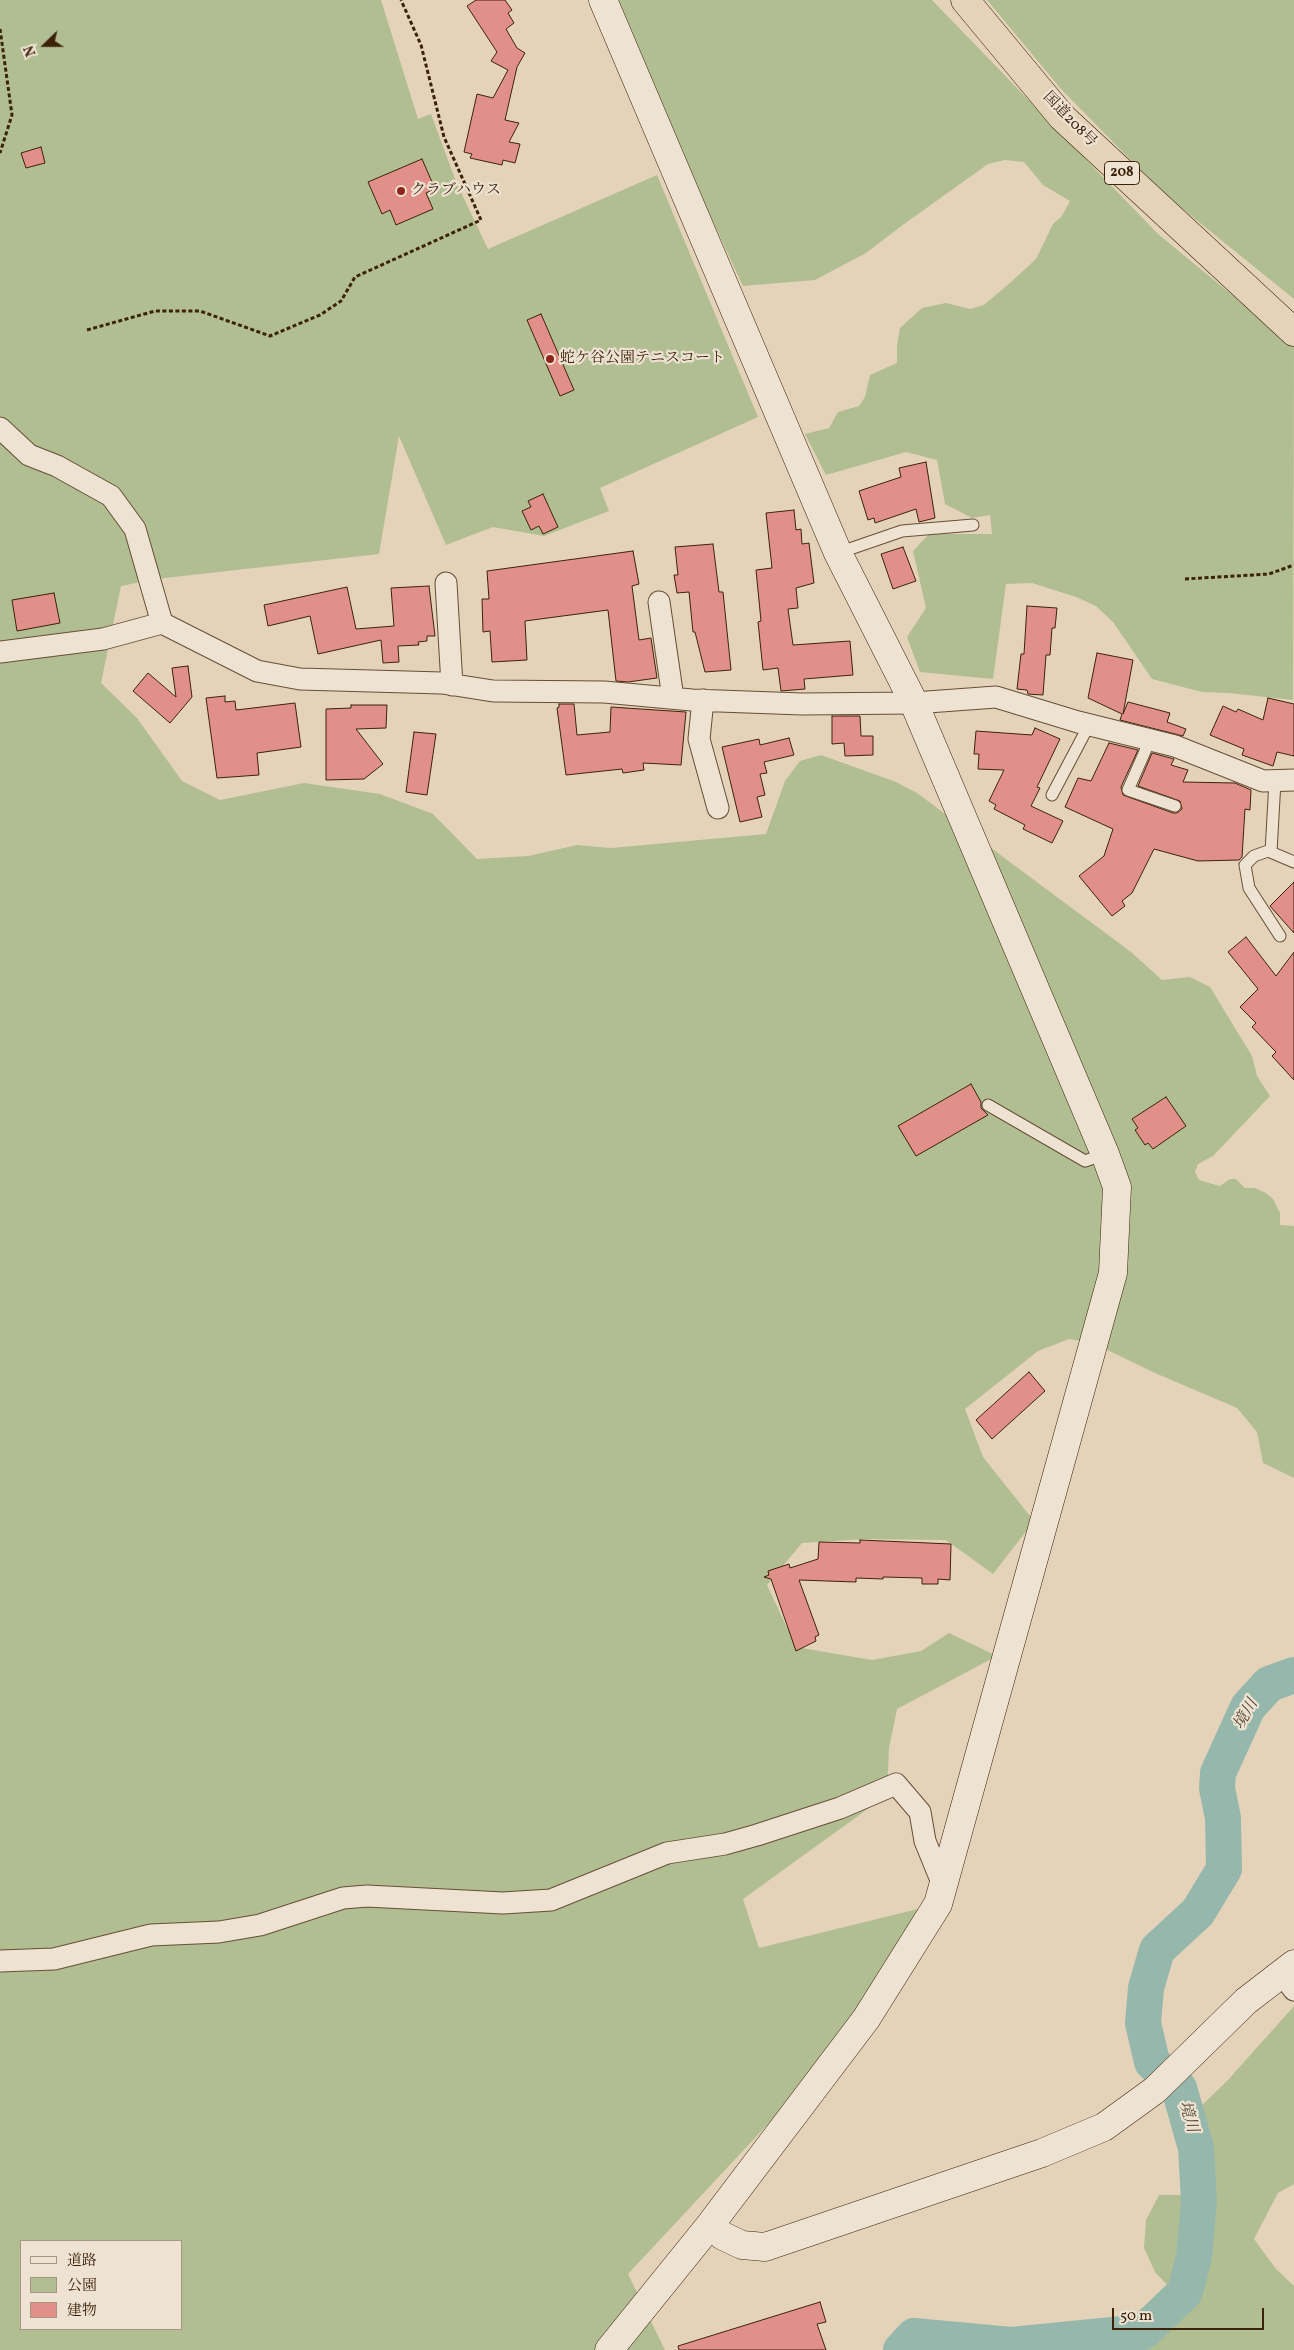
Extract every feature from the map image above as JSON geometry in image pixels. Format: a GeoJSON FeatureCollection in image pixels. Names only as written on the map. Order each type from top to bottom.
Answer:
{"type":"FeatureCollection","features":[{"type":"Feature","properties":{"kind":"highway","name":"国道208号"},"geometry":{"type":"LineString","coordinates":[[966,0],[1062,117],[1294,332]]}},
{"type":"Feature","properties":{"kind":"street"},"geometry":{"type":"LineString","coordinates":[[603,0],[838,553],[914,703],[1105,1154],[1117,1187],[1114,1273],[938,1904],[866,2019],[710,2225],[609,2350]]}},
{"type":"Feature","properties":{"kind":"street"},"geometry":{"type":"LineString","coordinates":[[0,428],[29,455],[57,466],[111,496],[135,529],[162,623]]}},
{"type":"Feature","properties":{"kind":"street"},"geometry":{"type":"LineString","coordinates":[[446,583],[452,685]]}},
{"type":"Feature","properties":{"kind":"street"},"geometry":{"type":"LineString","coordinates":[[659,602],[674,698]]}},
{"type":"Feature","properties":{"kind":"street"},"geometry":{"type":"LineString","coordinates":[[0,652],[103,638],[162,623],[257,671],[300,679],[452,685],[494,691],[604,692],[704,700],[802,704],[914,703],[996,698],[1089,725],[1174,746],[1263,781],[1285,781]]}},
{"type":"Feature","properties":{"kind":"street"},"geometry":{"type":"LineString","coordinates":[[704,700],[699,739],[718,808]]}},
{"type":"Feature","properties":{"kind":"street"},"geometry":{"type":"LineString","coordinates":[[0,1961],[54,1960],[150,1935],[219,1932],[260,1925],[343,1898],[367,1896],[503,1903],[551,1900],[668,1853],[725,1844],[757,1835],[840,1808],[896,1784],[920,1812],[924,1841],[943,1885]]}},
{"type":"Feature","properties":{"kind":"street"},"geometry":{"type":"LineString","coordinates":[[710,2225],[723,2236],[742,2245],[765,2247],[1042,2153],[1104,2127],[1163,2081],[1246,2001],[1290,1976]]}},
{"type":"Feature","properties":{"kind":"lane"},"geometry":{"type":"LineString","coordinates":[[838,553],[902,531],[973,526]]}},
{"type":"Feature","properties":{"kind":"lane"},"geometry":{"type":"LineString","coordinates":[[1052,795],[1089,725]]}},
{"type":"Feature","properties":{"kind":"lane"},"geometry":{"type":"LineString","coordinates":[[1150,740],[1128,790],[1175,806]]}},
{"type":"Feature","properties":{"kind":"lane"},"geometry":{"type":"LineString","coordinates":[[1271,852],[1285,781]]}},
{"type":"Feature","properties":{"kind":"lane"},"geometry":{"type":"LineString","coordinates":[[1280,936],[1249,888],[1245,865],[1254,856],[1268,851],[1294,862]]}},
{"type":"Feature","properties":{"kind":"lane"},"geometry":{"type":"LineString","coordinates":[[988,1106],[1085,1161],[1105,1154]]}},
{"type":"Feature","properties":{"kind":"path"},"geometry":{"type":"LineString","coordinates":[[87,330],[155,311],[200,311],[270,336],[327,310],[341,300],[354,277],[481,220],[444,137],[421,45],[401,0]]}},
{"type":"Feature","properties":{"kind":"path"},"geometry":{"type":"LineString","coordinates":[[0,29],[12,115],[0,153]]}},
{"type":"Feature","properties":{"kind":"path"},"geometry":{"type":"LineString","coordinates":[[1185,579],[1269,574],[1294,565]]}},
{"type":"Feature","properties":{"kind":"green space"},"geometry":{"type":"Polygon","coordinates":[[[0,0],[381,0],[418,119],[431,114],[457,184],[488,249],[657,175],[758,417],[600,488],[609,511],[544,536],[493,527],[446,545],[399,436],[379,554],[156,579],[121,586],[101,683],[137,718],[182,781],[220,800],[304,783],[380,794],[433,814],[477,859],[528,856],[577,845],[611,848],[766,834],[785,781],[800,761],[821,755],[896,782],[917,793],[1131,952],[1162,980],[1190,977],[1210,987],[1252,1056],[1257,1076],[1270,1096],[1213,1156],[1198,1164],[1195,1172],[1199,1180],[1209,1183],[1220,1186],[1230,1179],[1236,1179],[1245,1188],[1255,1188],[1266,1193],[1273,1199],[1280,1213],[1280,1225],[1294,1226],[1294,1478],[1263,1463],[1257,1432],[1237,1408],[1155,1373],[1093,1343],[1069,1339],[1038,1351],[965,1409],[983,1457],[1034,1521],[993,1574],[946,1540],[865,1539],[802,1543],[767,1585],[796,1647],[872,1660],[921,1651],[949,1633],[997,1656],[897,1709],[889,1748],[887,1795],[743,1899],[759,1948],[938,1904],[866,2019],[628,2274],[665,2350],[0,2350],[0,0]]]}},
{"type":"Feature","properties":{"kind":"green space"},"geometry":{"type":"Polygon","coordinates":[[[609,0],[932,0],[1158,234],[1294,346],[1293,700],[1202,692],[1152,679],[1113,622],[1096,606],[1076,597],[1032,583],[1006,584],[993,679],[920,672],[907,637],[926,608],[913,551],[929,534],[992,534],[990,515],[972,518],[945,504],[937,460],[906,452],[826,475],[805,434],[829,428],[838,412],[859,406],[865,397],[870,375],[897,363],[897,345],[900,328],[922,308],[946,303],[970,309],[984,305],[1011,282],[1036,259],[1053,224],[1062,216],[1070,201],[1043,185],[1024,162],[1005,160],[988,164],[866,253],[815,280],[743,286],[609,0]]]}},
{"type":"Feature","properties":{"kind":"green space"},"geometry":{"type":"Polygon","coordinates":[[[987,0],[1294,0],[1294,299],[1163,193],[1061,89],[987,0]]]}},
{"type":"Feature","properties":{"kind":"green space"},"geometry":{"type":"Polygon","coordinates":[[[1294,2006],[1294,2184],[1278,2193],[1254,2239],[1276,2269],[1294,2286],[1294,2350],[1133,2350],[1133,2342],[1145,2312],[1173,2291],[1155,2272],[1144,2248],[1146,2220],[1159,2195],[1183,2195],[1208,2183],[1198,2109],[1228,2080],[1294,2006]]]}},
{"type":"Feature","properties":{"kind":"building"},"geometry":{"type":"Polygon","coordinates":[[[476,0],[505,0],[512,10],[508,13],[514,23],[506,29],[517,48],[525,53],[517,67],[505,120],[519,123],[509,142],[520,144],[515,163],[503,160],[502,165],[470,158],[472,154],[464,152],[477,94],[493,98],[508,70],[491,61],[497,52],[467,6],[476,0]]]}},
{"type":"Feature","properties":{"kind":"building"},"geometry":{"type":"Polygon","coordinates":[[[41,147],[45,163],[26,168],[21,153],[41,147]]]}},
{"type":"Feature","properties":{"kind":"building","name":"クラブハウス"},"geometry":{"type":"Polygon","coordinates":[[[422,159],[435,189],[426,193],[433,209],[396,225],[390,210],[382,214],[368,182],[422,159]]]}},
{"type":"Feature","properties":{"kind":"building"},"geometry":{"type":"Polygon","coordinates":[[[541,314],[574,390],[560,396],[527,320],[541,314]]]}},
{"type":"Feature","properties":{"kind":"building"},"geometry":{"type":"Polygon","coordinates":[[[926,462],[935,518],[919,522],[916,509],[875,523],[874,518],[868,520],[859,491],[901,477],[899,468],[926,462]]]}},
{"type":"Feature","properties":{"kind":"building"},"geometry":{"type":"Polygon","coordinates":[[[543,494],[558,527],[543,534],[539,526],[531,530],[522,511],[531,507],[528,501],[543,494]]]}},
{"type":"Feature","properties":{"kind":"building"},"geometry":{"type":"Polygon","coordinates":[[[794,510],[796,530],[801,529],[802,544],[809,543],[814,583],[796,588],[798,608],[788,609],[793,645],[850,641],[853,675],[804,679],[805,689],[781,691],[778,668],[763,670],[758,622],[761,621],[756,570],[772,568],[766,513],[794,510]]]}},
{"type":"Feature","properties":{"kind":"building"},"geometry":{"type":"Polygon","coordinates":[[[713,544],[719,592],[723,592],[731,670],[705,672],[695,632],[693,632],[689,592],[677,593],[674,575],[678,575],[675,547],[713,544]]]}},
{"type":"Feature","properties":{"kind":"building"},"geometry":{"type":"Polygon","coordinates":[[[903,547],[916,581],[893,589],[881,554],[903,547]]]}},
{"type":"Feature","properties":{"kind":"building"},"geometry":{"type":"Polygon","coordinates":[[[633,551],[639,584],[632,586],[639,640],[651,638],[657,678],[628,682],[616,681],[608,610],[525,621],[527,660],[492,662],[490,631],[483,632],[482,599],[489,599],[487,571],[633,551]]]}},
{"type":"Feature","properties":{"kind":"building"},"geometry":{"type":"Polygon","coordinates":[[[429,586],[435,636],[427,636],[427,641],[418,642],[419,645],[398,646],[399,662],[383,663],[381,640],[318,654],[310,616],[268,626],[264,605],[347,587],[356,629],[394,626],[391,588],[429,586]]]}},
{"type":"Feature","properties":{"kind":"building"},"geometry":{"type":"Polygon","coordinates":[[[54,593],[60,623],[17,631],[12,600],[54,593]]]}},
{"type":"Feature","properties":{"kind":"building"},"geometry":{"type":"Polygon","coordinates":[[[1027,606],[1057,608],[1055,628],[1052,628],[1050,655],[1046,655],[1043,695],[1028,694],[1027,690],[1017,689],[1021,654],[1024,654],[1027,606]]]}},
{"type":"Feature","properties":{"kind":"building"},"geometry":{"type":"Polygon","coordinates":[[[1097,653],[1133,660],[1123,714],[1128,702],[1170,713],[1167,722],[1186,729],[1183,736],[1120,720],[1122,714],[1088,698],[1097,653]]]}},
{"type":"Feature","properties":{"kind":"building"},"geometry":{"type":"Polygon","coordinates":[[[188,666],[192,697],[170,723],[133,691],[148,673],[176,697],[172,668],[188,666]]]}},
{"type":"Feature","properties":{"kind":"building"},"geometry":{"type":"Polygon","coordinates":[[[225,696],[225,702],[235,701],[236,710],[295,703],[301,747],[257,753],[259,775],[217,778],[206,698],[225,696]]]}},
{"type":"Feature","properties":{"kind":"building"},"geometry":{"type":"Polygon","coordinates":[[[1268,698],[1294,704],[1294,756],[1277,752],[1273,766],[1242,755],[1244,749],[1210,735],[1223,706],[1236,712],[1238,709],[1263,720],[1268,698]]]}},
{"type":"Feature","properties":{"kind":"building"},"geometry":{"type":"Polygon","coordinates":[[[559,704],[574,704],[577,735],[610,732],[611,707],[686,712],[681,765],[643,763],[644,770],[623,773],[622,769],[566,775],[557,708],[559,704]]]}},
{"type":"Feature","properties":{"kind":"building"},"geometry":{"type":"Polygon","coordinates":[[[351,705],[387,705],[386,728],[356,729],[383,764],[364,779],[326,780],[326,709],[351,708],[351,705]]]}},
{"type":"Feature","properties":{"kind":"building"},"geometry":{"type":"Polygon","coordinates":[[[832,716],[860,716],[861,736],[873,736],[873,755],[845,756],[844,743],[832,744],[832,716]]]}},
{"type":"Feature","properties":{"kind":"building"},"geometry":{"type":"Polygon","coordinates":[[[1035,728],[1060,739],[1037,787],[1040,788],[1031,806],[1063,821],[1052,843],[1023,829],[1025,825],[994,809],[996,805],[989,801],[1004,770],[978,769],[979,754],[974,754],[976,731],[1032,735],[1035,728]]]}},
{"type":"Feature","properties":{"kind":"building"},"geometry":{"type":"Polygon","coordinates":[[[414,732],[436,734],[427,795],[406,792],[414,732]]]}},
{"type":"Feature","properties":{"kind":"building"},"geometry":{"type":"Polygon","coordinates":[[[789,738],[794,755],[764,762],[767,773],[760,774],[765,795],[757,797],[762,817],[740,822],[722,747],[759,739],[760,745],[789,738]]]}},
{"type":"Feature","properties":{"kind":"building"},"geometry":{"type":"Polygon","coordinates":[[[1109,743],[1138,750],[1121,787],[1123,795],[1173,813],[1177,813],[1182,809],[1180,801],[1138,786],[1152,753],[1174,759],[1171,765],[1188,770],[1183,782],[1235,783],[1251,790],[1250,810],[1245,809],[1242,857],[1239,860],[1198,861],[1154,849],[1132,893],[1122,901],[1125,906],[1112,916],[1079,876],[1104,856],[1113,829],[1065,807],[1078,778],[1091,781],[1109,743]]]}},
{"type":"Feature","properties":{"kind":"building"},"geometry":{"type":"Polygon","coordinates":[[[1294,882],[1294,933],[1270,906],[1294,882]]]}},
{"type":"Feature","properties":{"kind":"building"},"geometry":{"type":"Polygon","coordinates":[[[1246,937],[1276,976],[1294,952],[1294,1080],[1272,1056],[1276,1052],[1252,1027],[1256,1023],[1240,1007],[1258,989],[1228,952],[1246,937]]]}},
{"type":"Feature","properties":{"kind":"building"},"geometry":{"type":"Polygon","coordinates":[[[971,1084],[981,1102],[981,1108],[988,1115],[916,1156],[898,1126],[971,1084]]]}},
{"type":"Feature","properties":{"kind":"building"},"geometry":{"type":"Polygon","coordinates":[[[1166,1097],[1186,1126],[1153,1149],[1148,1143],[1145,1145],[1135,1130],[1138,1128],[1132,1119],[1166,1097]]]}},
{"type":"Feature","properties":{"kind":"building"},"geometry":{"type":"Polygon","coordinates":[[[1029,1372],[1045,1391],[992,1439],[976,1420],[1029,1372]]]}},
{"type":"Feature","properties":{"kind":"building"},"geometry":{"type":"Polygon","coordinates":[[[860,1540],[951,1544],[950,1580],[938,1579],[938,1584],[922,1584],[922,1578],[856,1578],[856,1582],[799,1580],[819,1635],[815,1637],[816,1641],[796,1651],[771,1579],[764,1577],[769,1575],[768,1571],[789,1564],[790,1568],[818,1559],[819,1542],[860,1543],[860,1540]]]}},
{"type":"Feature","properties":{"kind":"building"},"geometry":{"type":"Polygon","coordinates":[[[820,2302],[826,2322],[817,2324],[826,2350],[679,2350],[678,2346],[820,2302]]]}},
{"type":"Feature","properties":{"kind":"waterway","name":"境川"},"geometry":{"type":"LineString","coordinates":[[901,2350],[914,2336],[1011,2345],[1143,2332],[1185,2292],[1194,2257],[1199,2201],[1196,2148],[1179,2088],[1152,2062],[1143,2023],[1146,1988],[1157,1950],[1198,1912],[1224,1869],[1223,1818],[1217,1788],[1218,1773],[1248,1707],[1269,1684],[1294,1675]]}},
{"type":"Feature","properties":{"kind":"place","name":"クラブハウス"},"geometry":{"type":"Point","coordinates":[401,191]}},
{"type":"Feature","properties":{"kind":"place","name":"蛇ケ谷公園テニスコート"},"geometry":{"type":"Point","coordinates":[550,359]}}]}
